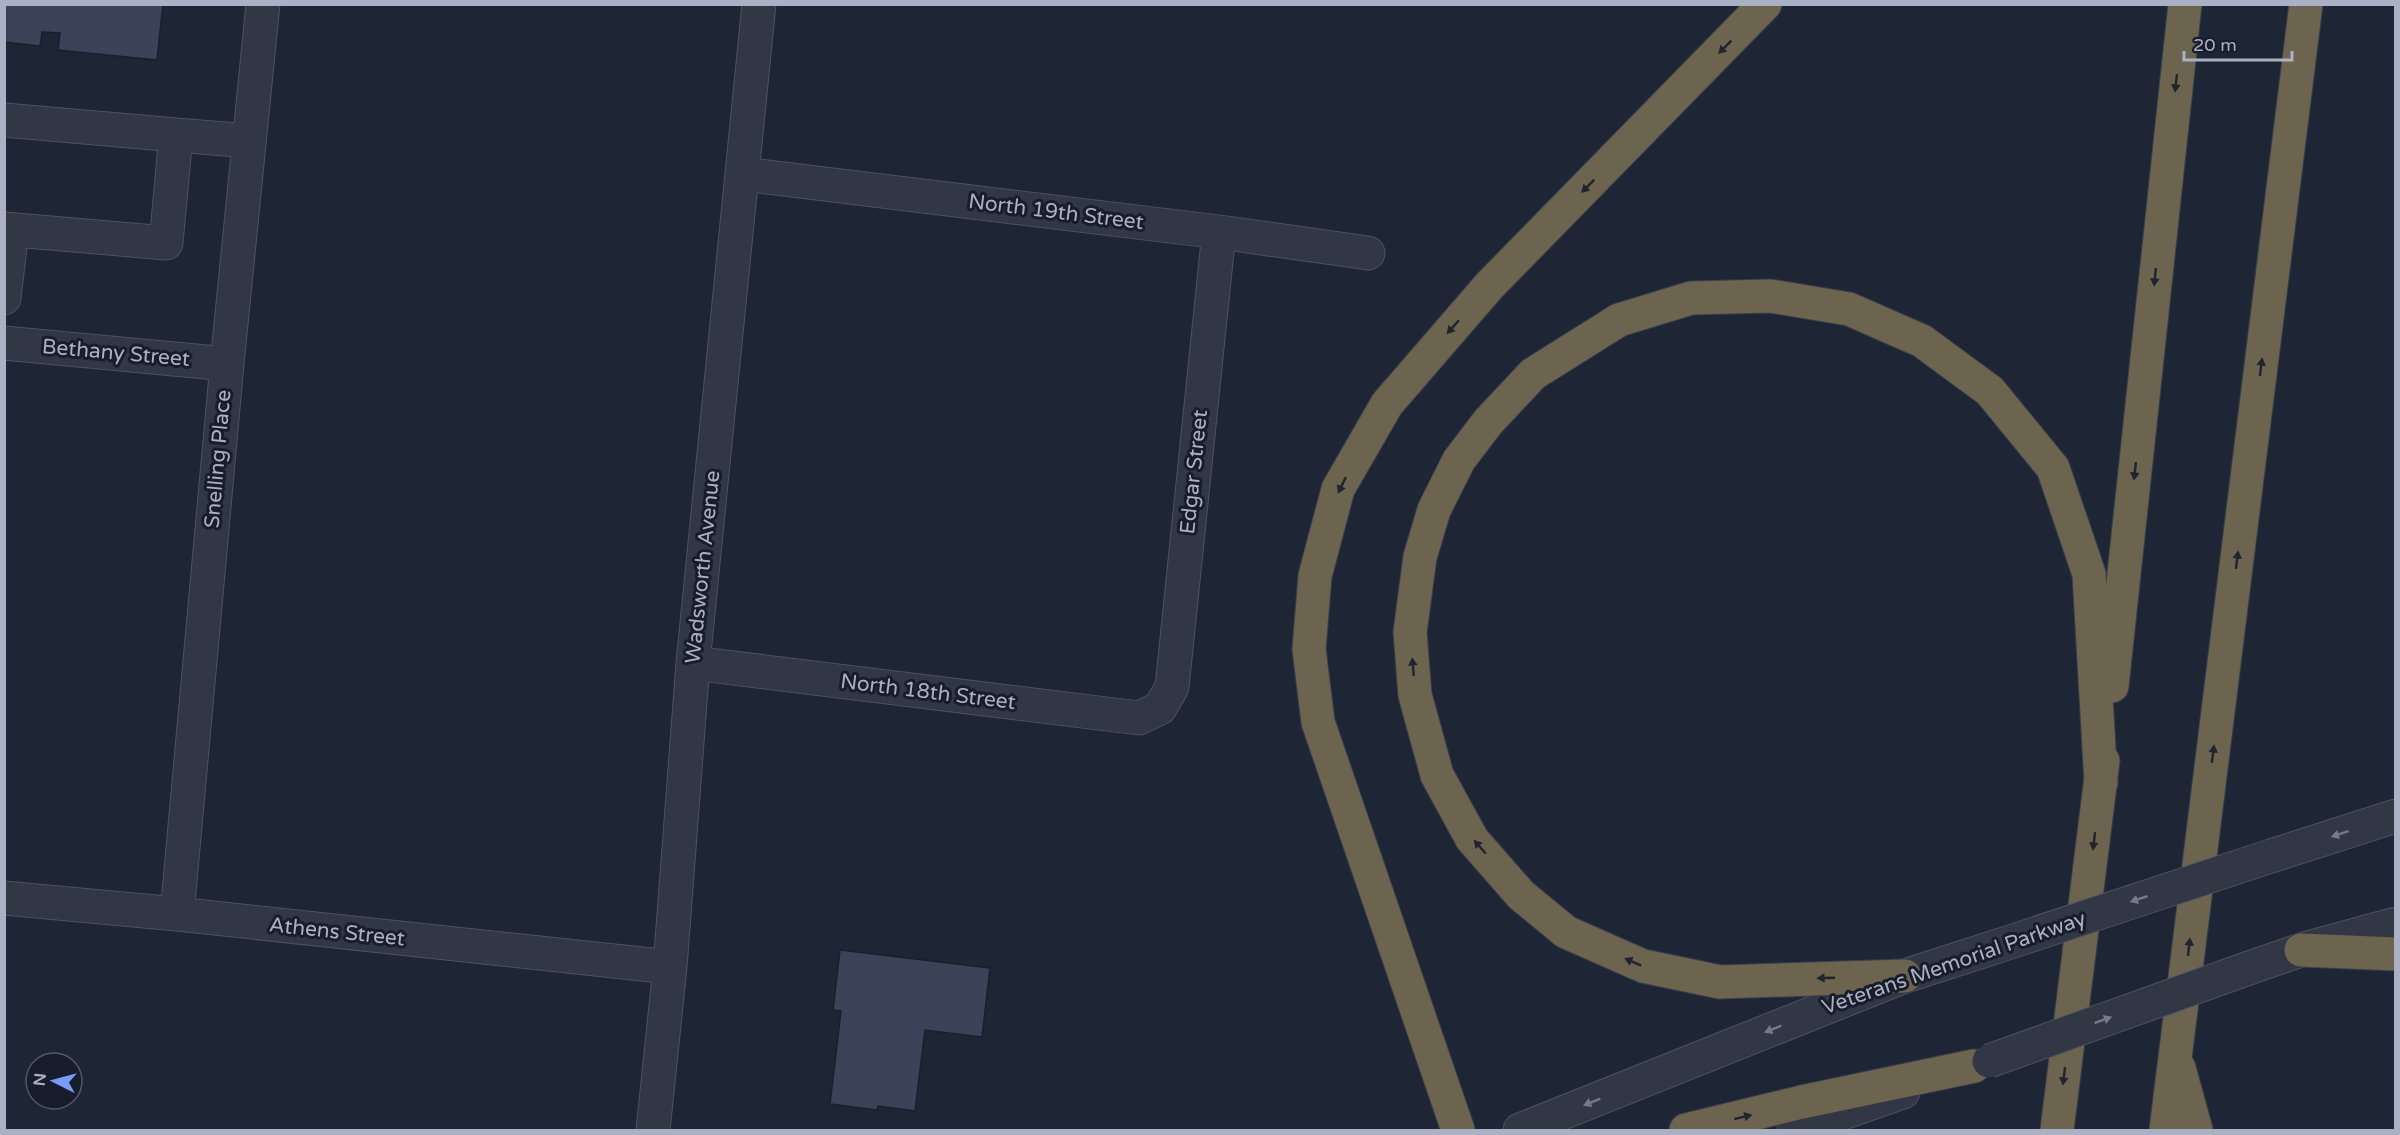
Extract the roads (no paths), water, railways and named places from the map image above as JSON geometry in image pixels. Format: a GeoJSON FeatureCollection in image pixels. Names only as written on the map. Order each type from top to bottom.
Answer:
{"type":"FeatureCollection","features":[{"type":"Feature","properties":{"kind":"highway"},"geometry":{"type":"LineString","coordinates":[[1458,1131],[1318,722],[1309,650],[1315,576],[1329,522],[1338,489],[1387,404],[1489,286],[1765,4]]}},
{"type":"Feature","properties":{"kind":"highway"},"geometry":{"type":"LineString","coordinates":[[2057,1131],[2101,783],[2185,4]]}},
{"type":"Feature","properties":{"kind":"highway"},"geometry":{"type":"LineString","coordinates":[[2166,1131],[2306,4]]}},
{"type":"Feature","properties":{"kind":"highway"},"geometry":{"type":"LineString","coordinates":[[1905,976],[1720,982],[1643,966],[1566,932],[1521,895],[1472,839],[1437,775],[1416,695],[1410,632],[1420,557],[1434,510],[1459,460],[1488,422],[1533,374],[1620,320],[1691,298],[1770,296],[1850,309],[1922,341],[1990,391],[2053,468],[2089,574],[2101,783]]}},
{"type":"Feature","properties":{"kind":"highway"},"geometry":{"type":"LineString","coordinates":[[2301,950],[2396,954]]}},
{"type":"Feature","properties":{"kind":"highway"},"geometry":{"type":"LineString","coordinates":[[2175,1054],[2196,1131]]}},
{"type":"Feature","properties":{"kind":"highway"},"geometry":{"type":"LineString","coordinates":[[1686,1131],[1802,1102],[1982,1064]]}},
{"type":"Feature","properties":{"kind":"street","name":"Snelling Place"},"geometry":{"type":"LineString","coordinates":[[177,914],[227,364],[263,4]]}},
{"type":"Feature","properties":{"kind":"street","name":"Wadsworth Avenue"},"geometry":{"type":"LineString","coordinates":[[653,1131],[670,968],[693,663],[759,4]]}},
{"type":"Feature","properties":{"kind":"street"},"geometry":{"type":"LineString","coordinates":[[4,120],[249,141]]}},
{"type":"Feature","properties":{"kind":"street"},"geometry":{"type":"LineString","coordinates":[[4,298],[8,229],[166,243],[176,135]]}},
{"type":"Feature","properties":{"kind":"street","name":"North 19th Street"},"geometry":{"type":"LineString","coordinates":[[743,174],[1219,232],[1368,253]]}},
{"type":"Feature","properties":{"kind":"street","name":"Edgar Street"},"geometry":{"type":"LineString","coordinates":[[1160,708],[1172,687],[1219,232]]}},
{"type":"Feature","properties":{"kind":"street","name":"Bethany Street"},"geometry":{"type":"LineString","coordinates":[[4,343],[227,364]]}},
{"type":"Feature","properties":{"kind":"street","name":"North 18th Street"},"geometry":{"type":"LineString","coordinates":[[693,663],[1140,718],[1160,708]]}},
{"type":"Feature","properties":{"kind":"street","name":"Veterans Memorial Parkway"},"geometry":{"type":"LineString","coordinates":[[1520,1131],[1905,976],[2396,816]]}},
{"type":"Feature","properties":{"kind":"street","name":"Athens Street"},"geometry":{"type":"LineString","coordinates":[[4,898],[177,914],[670,968]]}},
{"type":"Feature","properties":{"kind":"street"},"geometry":{"type":"LineString","coordinates":[[1794,1131],[2301,950],[2396,924]]}}]}
